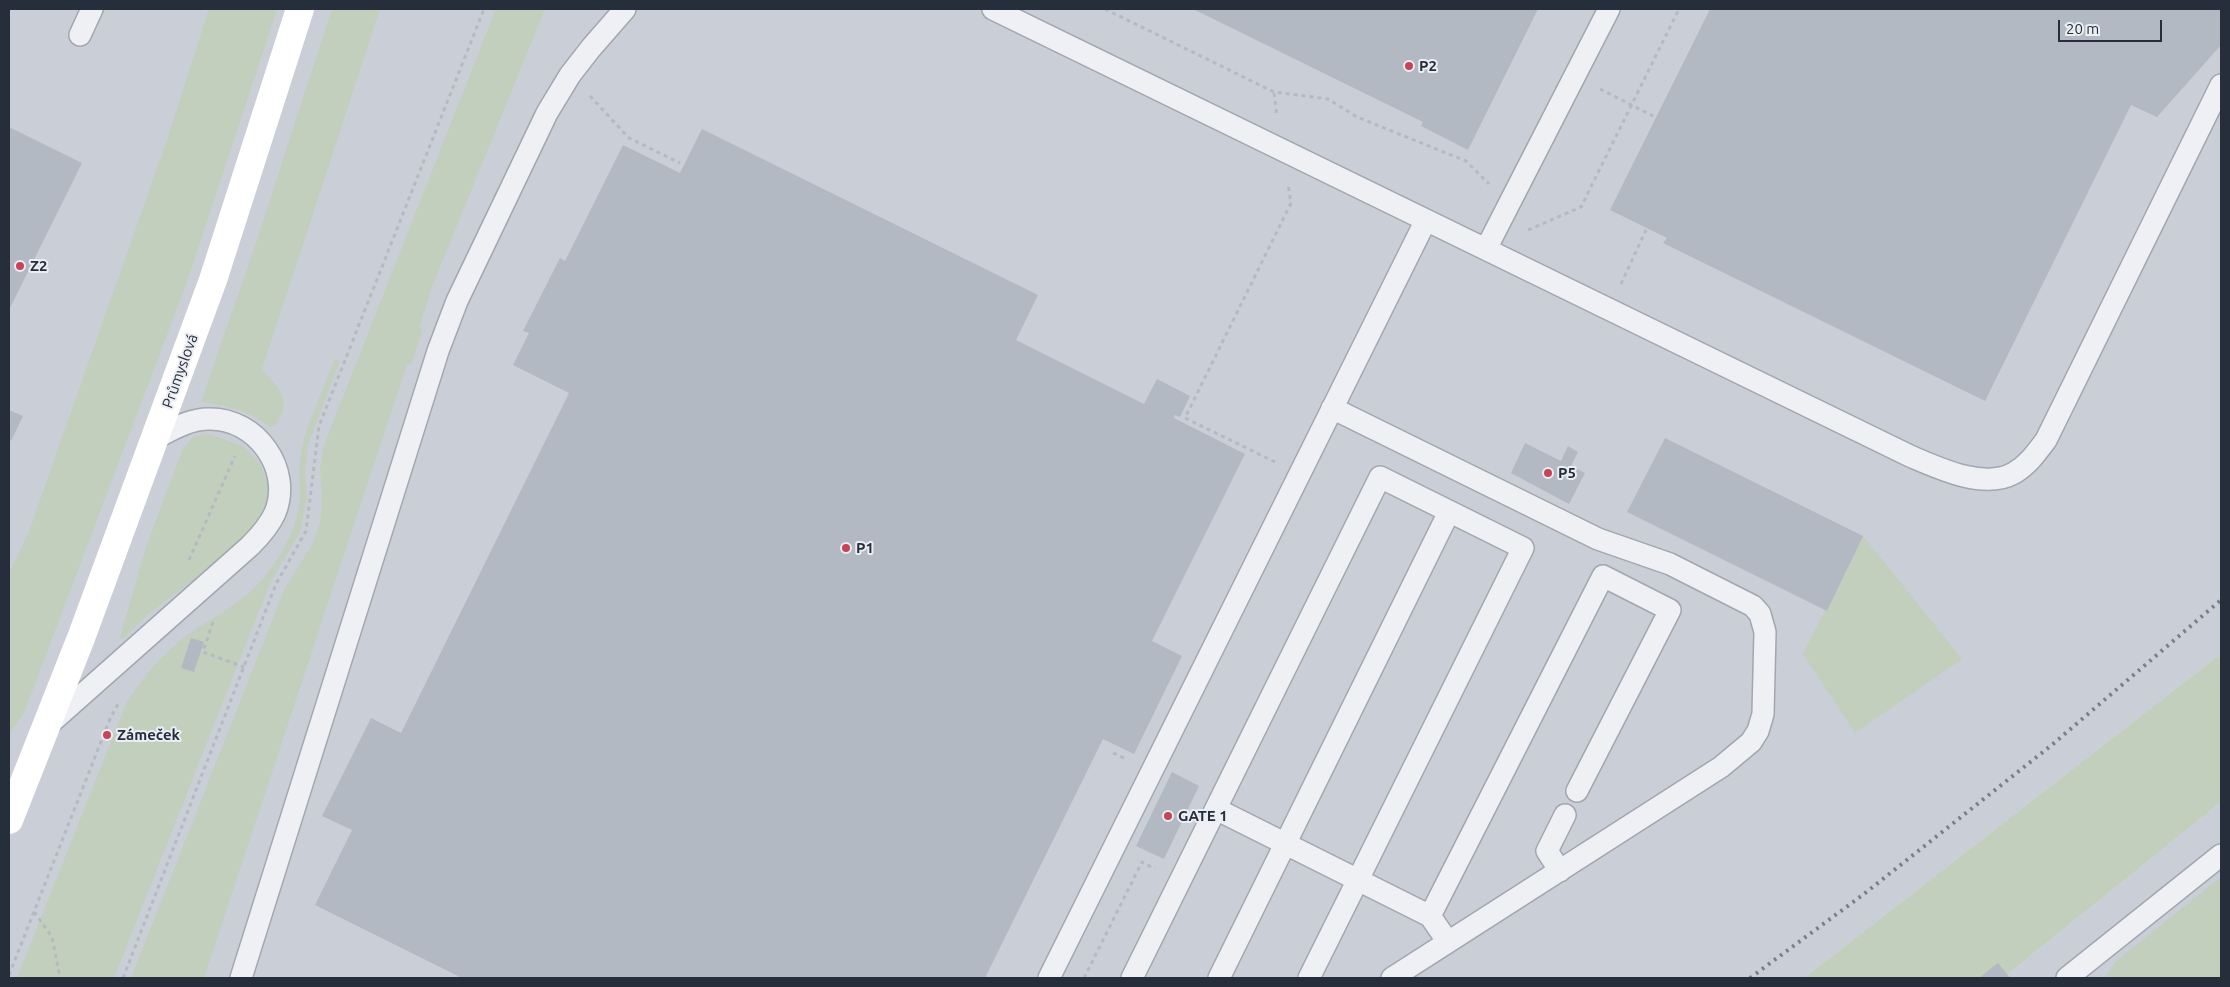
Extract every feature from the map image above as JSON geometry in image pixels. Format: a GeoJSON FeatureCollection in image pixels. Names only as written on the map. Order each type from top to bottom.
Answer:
{"type":"FeatureCollection","features":[{"type":"Feature","properties":{"kind":"main road","name":"Průmyslová"},"geometry":{"type":"LineString","coordinates":[[9,820],[81,638],[213,280],[300,9]]}},
{"type":"Feature","properties":{"kind":"main road","name":"Průmyslová"},"geometry":{"type":"LineString","coordinates":[[9,795],[44,728]]}},
{"type":"Feature","properties":{"kind":"lane"},"geometry":{"type":"LineString","coordinates":[[80,35],[92,9]]}},
{"type":"Feature","properties":{"kind":"lane"},"geometry":{"type":"LineString","coordinates":[[240,978],[438,350],[457,301],[536,135],[570,75],[590,48],[625,9]]}},
{"type":"Feature","properties":{"kind":"lane"},"geometry":{"type":"LineString","coordinates":[[993,9],[1942,470],[1969,477],[1990,478],[2012,474],[2032,459],[2046,440],[2221,85]]}},
{"type":"Feature","properties":{"kind":"lane"},"geometry":{"type":"LineString","coordinates":[[1486,250],[1609,9]]}},
{"type":"Feature","properties":{"kind":"lane"},"geometry":{"type":"LineString","coordinates":[[1049,978],[1426,220]]}},
{"type":"Feature","properties":{"kind":"lane"},"geometry":{"type":"LineString","coordinates":[[1332,408],[1598,539],[1670,564],[1743,600],[1760,614],[1765,632],[1763,714],[1758,731],[1751,742],[1721,767],[1392,978]]}},
{"type":"Feature","properties":{"kind":"lane"},"geometry":{"type":"LineString","coordinates":[[44,728],[250,546],[269,524],[275,512],[279,498],[277,469],[266,447],[247,429],[234,423],[208,419],[181,425],[156,438]]}},
{"type":"Feature","properties":{"kind":"lane"},"geometry":{"type":"LineString","coordinates":[[1132,978],[1380,478],[1523,548],[1309,978]]}},
{"type":"Feature","properties":{"kind":"lane"},"geometry":{"type":"LineString","coordinates":[[1218,978],[1449,512]]}},
{"type":"Feature","properties":{"kind":"lane"},"geometry":{"type":"LineString","coordinates":[[1430,916],[1619,546]]}},
{"type":"Feature","properties":{"kind":"lane"},"geometry":{"type":"LineString","coordinates":[[1577,791],[1670,610],[1604,576]]}},
{"type":"Feature","properties":{"kind":"lane"},"geometry":{"type":"LineString","coordinates":[[1216,809],[1430,916],[1448,942]]}},
{"type":"Feature","properties":{"kind":"lane"},"geometry":{"type":"LineString","coordinates":[[1560,871],[1547,851],[1564,816]]}},
{"type":"Feature","properties":{"kind":"lane"},"geometry":{"type":"LineString","coordinates":[[2067,978],[2221,855]]}},
{"type":"Feature","properties":{"kind":"path"},"geometry":{"type":"LineString","coordinates":[[1105,9],[1274,92],[1328,99],[1357,117],[1466,161],[1533,228]]}},
{"type":"Feature","properties":{"kind":"path"},"geometry":{"type":"LineString","coordinates":[[1508,260],[1522,233],[1581,207],[1679,9]]}},
{"type":"Feature","properties":{"kind":"path"},"geometry":{"type":"LineString","coordinates":[[570,75],[629,138],[680,163]]}},
{"type":"Feature","properties":{"kind":"path"},"geometry":{"type":"LineString","coordinates":[[1574,77],[1653,116]]}},
{"type":"Feature","properties":{"kind":"path"},"geometry":{"type":"LineString","coordinates":[[1274,92],[1291,203],[1185,418],[1300,474]]}},
{"type":"Feature","properties":{"kind":"path"},"geometry":{"type":"LineString","coordinates":[[1609,309],[1646,230]]}},
{"type":"Feature","properties":{"kind":"path"},"geometry":{"type":"LineString","coordinates":[[188,563],[247,429]]}},
{"type":"Feature","properties":{"kind":"path"},"geometry":{"type":"LineString","coordinates":[[212,622],[203,652],[244,667]]}},
{"type":"Feature","properties":{"kind":"path"},"geometry":{"type":"LineString","coordinates":[[9,975],[110,719],[124,694]]}},
{"type":"Feature","properties":{"kind":"path"},"geometry":{"type":"LineString","coordinates":[[1084,978],[1142,862],[1162,873]]}},
{"type":"Feature","properties":{"kind":"path"},"geometry":{"type":"LineString","coordinates":[[34,912],[52,937],[60,978]]}},
{"type":"Feature","properties":{"kind":"shaded area"},"geometry":{"type":"Polygon","coordinates":[[[9,9],[2221,9],[2221,659],[2218,656],[1804,978],[9,978],[9,9]]]}},
{"type":"Feature","properties":{"kind":"shaded area"},"geometry":{"type":"Polygon","coordinates":[[[2221,802],[2221,978],[2003,978],[2221,802]]]}},
{"type":"Feature","properties":{"kind":"green space"},"geometry":{"type":"Polygon","coordinates":[[[209,9],[277,9],[188,279],[24,713],[9,734],[9,574],[28,534],[168,137],[209,9]]]}},
{"type":"Feature","properties":{"kind":"green space"},"geometry":{"type":"Polygon","coordinates":[[[332,9],[380,9],[262,369],[279,390],[284,402],[284,408],[279,419],[276,424],[270,427],[262,421],[237,410],[201,402],[256,243],[332,9]]]}},
{"type":"Feature","properties":{"kind":"green space"},"geometry":{"type":"Polygon","coordinates":[[[496,9],[545,9],[431,289],[419,328],[423,329],[411,365],[407,364],[204,978],[131,978],[285,588],[312,545],[320,522],[322,505],[320,468],[324,445],[496,9]]]}},
{"type":"Feature","properties":{"kind":"green space"},"geometry":{"type":"Polygon","coordinates":[[[335,359],[340,361],[308,445],[305,472],[307,497],[300,532],[270,583],[114,978],[17,978],[126,704],[150,670],[164,655],[180,641],[237,602],[258,585],[285,546],[294,526],[299,505],[300,463],[304,440],[335,359]]]}},
{"type":"Feature","properties":{"kind":"green space"},"geometry":{"type":"Polygon","coordinates":[[[208,434],[243,446],[259,462],[267,481],[269,503],[250,538],[147,615],[122,640],[120,637],[147,544],[183,449],[193,437],[208,434]]]}},
{"type":"Feature","properties":{"kind":"green space"},"geometry":{"type":"Polygon","coordinates":[[[1863,536],[1962,659],[1855,733],[1803,654],[1863,536]]]}},
{"type":"Feature","properties":{"kind":"green space"},"geometry":{"type":"Polygon","coordinates":[[[2218,656],[2221,659],[2221,802],[2003,978],[1804,978],[2218,656]]]}},
{"type":"Feature","properties":{"kind":"green space"},"geometry":{"type":"Polygon","coordinates":[[[2221,877],[2221,978],[2105,978],[2115,962],[2221,877]]]}},
{"type":"Feature","properties":{"kind":"building","name":"P2"},"geometry":{"type":"Polygon","coordinates":[[[1193,9],[1538,9],[1468,150],[1421,126],[1423,122],[1193,9]]]}},
{"type":"Feature","properties":{"kind":"building"},"geometry":{"type":"Polygon","coordinates":[[[1710,9],[2221,9],[2221,45],[2157,117],[2131,105],[1985,401],[1663,243],[1667,238],[1610,210],[1710,9]]]}},
{"type":"Feature","properties":{"kind":"building"},"geometry":{"type":"Polygon","coordinates":[[[9,127],[82,163],[9,310],[9,127]]]}},
{"type":"Feature","properties":{"kind":"building","name":"P1"},"geometry":{"type":"Polygon","coordinates":[[[702,129],[1038,295],[1016,340],[1144,404],[1157,379],[1190,396],[1180,417],[1175,415],[1174,418],[1245,454],[1152,641],[1182,656],[1134,754],[1103,739],[985,978],[462,978],[315,905],[352,830],[322,816],[371,718],[401,733],[569,393],[513,365],[529,333],[523,331],[560,258],[565,261],[623,145],[680,173],[702,129]]]}},
{"type":"Feature","properties":{"kind":"building"},"geometry":{"type":"Polygon","coordinates":[[[9,410],[23,416],[11,441],[9,439],[9,410]]]}},
{"type":"Feature","properties":{"kind":"building"},"geometry":{"type":"Polygon","coordinates":[[[1665,438],[1863,536],[1827,611],[1627,512],[1665,438]]]}},
{"type":"Feature","properties":{"kind":"building","name":"P5"},"geometry":{"type":"Polygon","coordinates":[[[1525,443],[1561,461],[1568,446],[1578,452],[1571,466],[1585,473],[1569,504],[1511,473],[1525,443]]]}},
{"type":"Feature","properties":{"kind":"building"},"geometry":{"type":"Polygon","coordinates":[[[191,638],[204,642],[194,672],[181,668],[191,638]]]}},
{"type":"Feature","properties":{"kind":"building","name":"GATE 1"},"geometry":{"type":"Polygon","coordinates":[[[1172,772],[1199,786],[1164,859],[1136,846],[1172,772]]]}},
{"type":"Feature","properties":{"kind":"building"},"geometry":{"type":"Polygon","coordinates":[[[1998,963],[2010,978],[1979,978],[1998,963]]]}},
{"type":"Feature","properties":{"kind":"railway"},"geometry":{"type":"LineString","coordinates":[[1750,978],[1864,894],[2053,744],[2221,600]]}},
{"type":"Feature","properties":{"kind":"place","name":"P2"},"geometry":{"type":"Point","coordinates":[1409,66]}},
{"type":"Feature","properties":{"kind":"place","name":"Z2"},"geometry":{"type":"Point","coordinates":[20,266]}},
{"type":"Feature","properties":{"kind":"place","name":"P5"},"geometry":{"type":"Point","coordinates":[1548,473]}},
{"type":"Feature","properties":{"kind":"place","name":"P1"},"geometry":{"type":"Point","coordinates":[846,548]}},
{"type":"Feature","properties":{"kind":"place","name":"Zámeček"},"geometry":{"type":"Point","coordinates":[107,735]}},
{"type":"Feature","properties":{"kind":"place","name":"GATE 1"},"geometry":{"type":"Point","coordinates":[1168,816]}}]}
